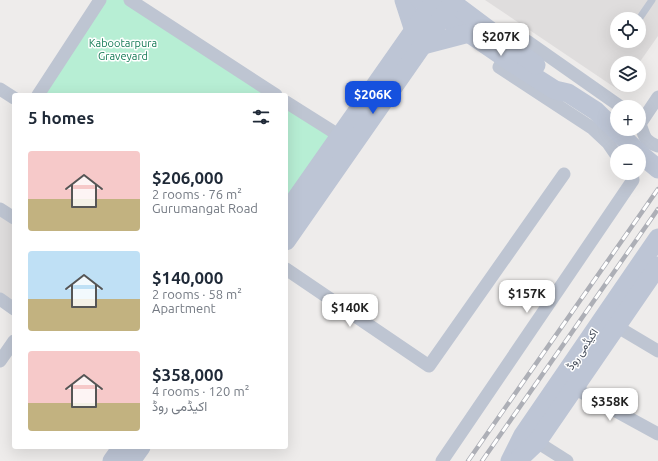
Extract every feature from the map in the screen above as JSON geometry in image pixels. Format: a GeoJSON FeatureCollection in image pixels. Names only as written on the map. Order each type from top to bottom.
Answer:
{"type":"FeatureCollection","features":[{"type":"Feature","properties":{"kind":"street"},"geometry":{"type":"LineString","coordinates":[[39,93],[100,0]]}},
{"type":"Feature","properties":{"kind":"street"},"geometry":{"type":"LineString","coordinates":[[130,0],[273,93]]}},
{"type":"Feature","properties":{"kind":"street"},"geometry":{"type":"LineString","coordinates":[[404,0],[419,38]]}},
{"type":"Feature","properties":{"kind":"street"},"geometry":{"type":"LineString","coordinates":[[474,0],[479,10],[475,28]]}},
{"type":"Feature","properties":{"kind":"street"},"geometry":{"type":"LineString","coordinates":[[288,238],[441,4],[508,52],[555,90],[568,93],[596,111],[630,144]]}},
{"type":"Feature","properties":{"kind":"street"},"geometry":{"type":"LineString","coordinates":[[288,210],[340,136],[419,38],[475,28]]}},
{"type":"Feature","properties":{"kind":"street"},"geometry":{"type":"LineString","coordinates":[[610,146],[592,128],[499,67],[518,39],[527,41],[611,100]]}},
{"type":"Feature","properties":{"kind":"street"},"geometry":{"type":"LineString","coordinates":[[0,89],[12,97]]}},
{"type":"Feature","properties":{"kind":"street"},"geometry":{"type":"LineString","coordinates":[[646,114],[658,97]]}},
{"type":"Feature","properties":{"kind":"street"},"geometry":{"type":"LineString","coordinates":[[288,103],[340,136]]}},
{"type":"Feature","properties":{"kind":"street"},"geometry":{"type":"LineString","coordinates":[[644,136],[650,143],[658,146]]}},
{"type":"Feature","properties":{"kind":"street"},"geometry":{"type":"LineString","coordinates":[[646,159],[658,169]]}},
{"type":"Feature","properties":{"kind":"street"},"geometry":{"type":"LineString","coordinates":[[288,270],[429,366],[564,174]]}},
{"type":"Feature","properties":{"kind":"street"},"geometry":{"type":"LineString","coordinates":[[442,461],[633,180]]}},
{"type":"Feature","properties":{"kind":"street"},"geometry":{"type":"LineString","coordinates":[[0,208],[12,217]]}},
{"type":"Feature","properties":{"kind":"street","name":"اکیڈمی روڈ"},"geometry":{"type":"LineString","coordinates":[[510,461],[523,435],[658,238]]}},
{"type":"Feature","properties":{"kind":"street","name":"اکیڈمی روڈ"},"geometry":{"type":"LineString","coordinates":[[517,461],[537,442],[658,266]]}},
{"type":"Feature","properties":{"kind":"street"},"geometry":{"type":"LineString","coordinates":[[0,299],[12,308]]}},
{"type":"Feature","properties":{"kind":"street"},"geometry":{"type":"LineString","coordinates":[[616,326],[658,351]]}},
{"type":"Feature","properties":{"kind":"street"},"geometry":{"type":"LineString","coordinates":[[0,361],[12,344]]}},
{"type":"Feature","properties":{"kind":"street"},"geometry":{"type":"LineString","coordinates":[[574,388],[658,434]]}},
{"type":"Feature","properties":{"kind":"street"},"geometry":{"type":"LineString","coordinates":[[537,442],[567,461]]}},
{"type":"Feature","properties":{"kind":"street"},"geometry":{"type":"LineString","coordinates":[[112,461],[121,449]]}},
{"type":"Feature","properties":{"kind":"street"},"geometry":{"type":"LineString","coordinates":[[131,461],[140,449]]}},
{"type":"Feature","properties":{"kind":"lane"},"geometry":{"type":"LineString","coordinates":[[644,12],[652,0]]}},
{"type":"Feature","properties":{"kind":"shaded area"},"geometry":{"type":"Polygon","coordinates":[[[485,0],[658,0],[658,36],[644,56],[610,56],[610,84],[485,0]]]}},
{"type":"Feature","properties":{"kind":"shaded area"},"geometry":{"type":"Polygon","coordinates":[[[0,215],[12,224],[12,303],[0,294],[0,215]]]}},
{"type":"Feature","properties":{"kind":"green space","name":"Kabootarpura Graveyard"},"geometry":{"type":"Polygon","coordinates":[[[102,0],[129,0],[269,93],[39,93],[102,0]]]}},
{"type":"Feature","properties":{"kind":"green space"},"geometry":{"type":"Polygon","coordinates":[[[288,105],[336,138],[288,206],[288,105]]]}},
{"type":"Feature","properties":{"kind":"railway"},"geometry":{"type":"LineString","coordinates":[[468,461],[658,189]]}},
{"type":"Feature","properties":{"kind":"railway"},"geometry":{"type":"LineString","coordinates":[[482,461],[658,209]]}}]}
